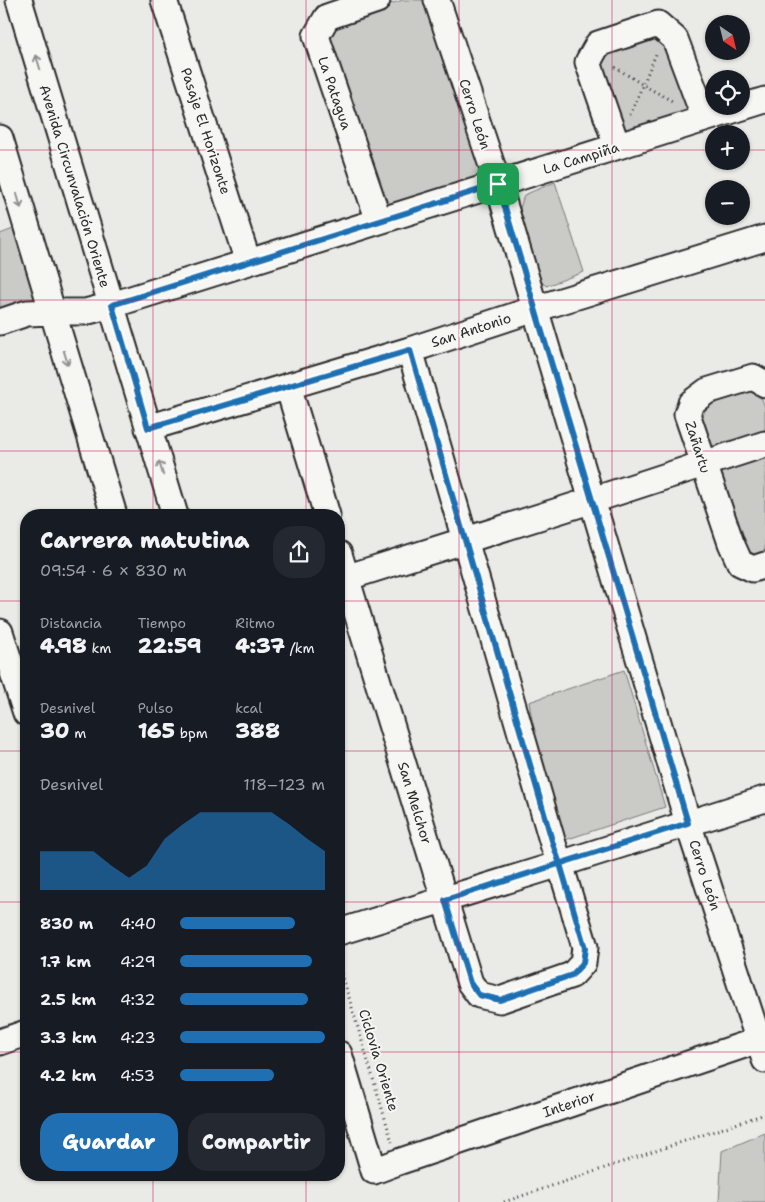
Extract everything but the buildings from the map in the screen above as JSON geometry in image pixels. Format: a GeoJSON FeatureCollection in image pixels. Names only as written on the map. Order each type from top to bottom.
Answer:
{"type":"FeatureCollection","features":[{"type":"Feature","properties":{"kind":"street","name":"Avenida Circunvalación Oriente"},"geometry":{"type":"LineString","coordinates":[[19,0],[173,509]]}},
{"type":"Feature","properties":{"kind":"street","name":"Pasaje El Horizonte"},"geometry":{"type":"LineString","coordinates":[[164,0],[248,262]]}},
{"type":"Feature","properties":{"kind":"street","name":"La Patagua"},"geometry":{"type":"LineString","coordinates":[[377,0],[327,17],[316,36],[379,221]]}},
{"type":"Feature","properties":{"kind":"street","name":"Cerro León"},"geometry":{"type":"LineString","coordinates":[[437,0],[498,184],[688,823],[763,1046]]}},
{"type":"Feature","properties":{"kind":"street"},"geometry":{"type":"LineString","coordinates":[[617,146],[588,62],[598,44],[658,24],[675,39],[705,119]]}},
{"type":"Feature","properties":{"kind":"street","name":"La Campiña"},"geometry":{"type":"LineString","coordinates":[[0,322],[28,313],[85,312],[112,305],[765,100]]}},
{"type":"Feature","properties":{"kind":"street"},"geometry":{"type":"LineString","coordinates":[[0,138],[112,509]]}},
{"type":"Feature","properties":{"kind":"street","name":"San Antonio"},"geometry":{"type":"LineString","coordinates":[[148,428],[410,350],[765,238]]}},
{"type":"Feature","properties":{"kind":"street","name":"San Melchor"},"geometry":{"type":"LineString","coordinates":[[345,583],[470,983],[479,995],[500,1000],[572,975],[583,963],[585,948],[553,844],[410,350]]}},
{"type":"Feature","properties":{"kind":"street","name":"Zañartu"},"geometry":{"type":"LineString","coordinates":[[765,384],[753,377],[707,391],[691,403],[687,414],[731,543],[740,563],[753,569],[765,565]]}},
{"type":"Feature","properties":{"kind":"street"},"geometry":{"type":"LineString","coordinates":[[288,386],[325,509]]}},
{"type":"Feature","properties":{"kind":"street"},"geometry":{"type":"LineString","coordinates":[[345,569],[466,539],[592,500],[707,474],[765,444]]}},
{"type":"Feature","properties":{"kind":"street"},"geometry":{"type":"LineString","coordinates":[[0,632],[14,684],[20,698]]}},
{"type":"Feature","properties":{"kind":"street"},"geometry":{"type":"LineString","coordinates":[[345,930],[765,800]]}},
{"type":"Feature","properties":{"kind":"street"},"geometry":{"type":"LineString","coordinates":[[0,1041],[20,1035]]}},
{"type":"Feature","properties":{"kind":"street","name":"Interior"},"geometry":{"type":"LineString","coordinates":[[345,1074],[374,1171],[763,1046]]}},
{"type":"Feature","properties":{"kind":"path"},"geometry":{"type":"LineString","coordinates":[[617,146],[666,30]]}},
{"type":"Feature","properties":{"kind":"path"},"geometry":{"type":"LineString","coordinates":[[593,53],[643,85],[705,119]]}},
{"type":"Feature","properties":{"kind":"path","name":"Ciclovia Oriente"},"geometry":{"type":"LineString","coordinates":[[345,984],[398,1162]]}},
{"type":"Feature","properties":{"kind":"path"},"geometry":{"type":"LineString","coordinates":[[504,1202],[765,1114]]}},
{"type":"Feature","properties":{"kind":"shaded area"},"geometry":{"type":"Polygon","coordinates":[[[403,0],[432,0],[488,177],[384,210],[324,34],[335,21],[403,0]]]}},
{"type":"Feature","properties":{"kind":"shaded area"},"geometry":{"type":"Polygon","coordinates":[[[656,32],[668,41],[691,112],[617,136],[594,64],[603,48],[656,32]]]}},
{"type":"Feature","properties":{"kind":"shaded area"},"geometry":{"type":"Polygon","coordinates":[[[555,182],[584,272],[546,286],[537,277],[520,208],[524,195],[555,182]]]}},
{"type":"Feature","properties":{"kind":"shaded area"},"geometry":{"type":"Polygon","coordinates":[[[13,229],[38,301],[0,313],[0,234],[13,229]]]}},
{"type":"Feature","properties":{"kind":"shaded area"},"geometry":{"type":"Polygon","coordinates":[[[745,388],[762,399],[765,407],[765,555],[759,557],[745,549],[702,418],[709,401],[745,388]]]}},
{"type":"Feature","properties":{"kind":"shaded area"},"geometry":{"type":"Polygon","coordinates":[[[624,670],[665,807],[553,844],[529,702],[624,670]]]}},
{"type":"Feature","properties":{"kind":"shaded area"},"geometry":{"type":"Polygon","coordinates":[[[765,1133],[765,1202],[719,1202],[722,1151],[765,1133]]]}},
{"type":"Feature","properties":{"kind":"route"},"geometry":{"type":"LineString","coordinates":[[498,184],[112,305],[148,428],[410,350],[553,844],[560,864],[585,948],[583,963],[572,975],[500,1000],[479,995],[470,983],[445,900],[560,864],[688,823],[498,184]]}}]}
